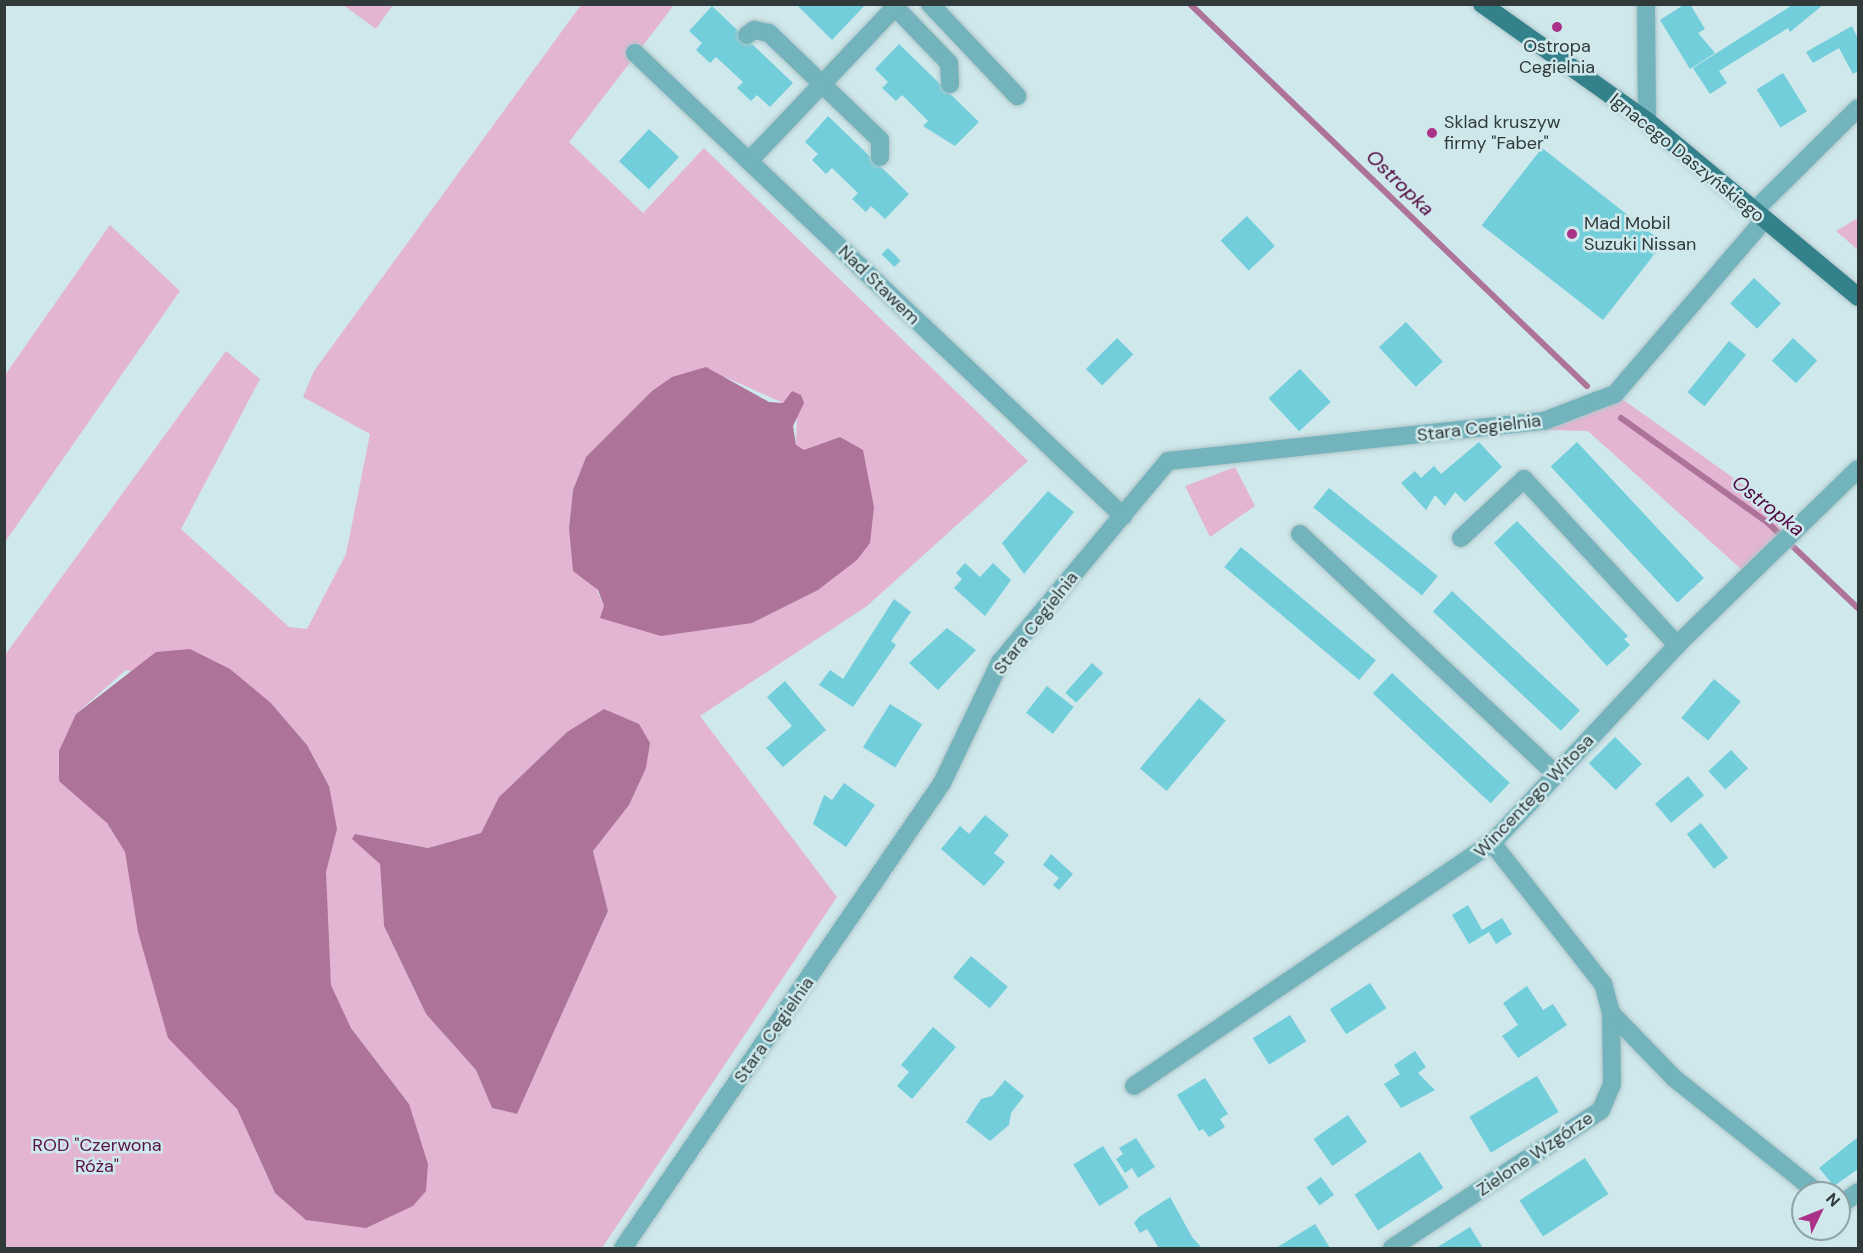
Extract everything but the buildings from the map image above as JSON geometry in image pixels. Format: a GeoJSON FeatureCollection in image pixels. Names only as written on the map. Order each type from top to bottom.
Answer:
{"type":"FeatureCollection","features":[{"type":"Feature","properties":{"kind":"main road","name":"Ignacego Daszyńskiego"},"geometry":{"type":"LineString","coordinates":[[1482,4],[1647,121],[1858,297]]}},
{"type":"Feature","properties":{"kind":"street"},"geometry":{"type":"LineString","coordinates":[[930,4],[1017,96]]}},
{"type":"Feature","properties":{"kind":"street"},"geometry":{"type":"LineString","coordinates":[[1646,4],[1647,121]]}},
{"type":"Feature","properties":{"kind":"street"},"geometry":{"type":"LineString","coordinates":[[749,161],[895,5],[949,63],[950,84]]}},
{"type":"Feature","properties":{"kind":"street"},"geometry":{"type":"LineString","coordinates":[[747,35],[754,30],[769,33],[880,140],[880,157]]}},
{"type":"Feature","properties":{"kind":"street","name":"Nad Stawem"},"geometry":{"type":"LineString","coordinates":[[635,53],[1123,516]]}},
{"type":"Feature","properties":{"kind":"street"},"geometry":{"type":"LineString","coordinates":[[1759,215],[1858,108]]}},
{"type":"Feature","properties":{"kind":"street","name":"Stara Cegielnia"},"geometry":{"type":"LineString","coordinates":[[624,1248],[942,783],[1000,662],[1168,461],[1544,421],[1596,401],[1618,387],[1759,215]]}},
{"type":"Feature","properties":{"kind":"street","name":"Wincentego Witosa"},"geometry":{"type":"LineString","coordinates":[[1134,1086],[1492,843],[1677,645],[1782,547],[1858,469]]}},
{"type":"Feature","properties":{"kind":"street"},"geometry":{"type":"LineString","coordinates":[[1461,538],[1524,479],[1677,645]]}},
{"type":"Feature","properties":{"kind":"street"},"geometry":{"type":"LineString","coordinates":[[1300,534],[1556,774]]}},
{"type":"Feature","properties":{"kind":"street","name":"Zielone Wzgórze"},"geometry":{"type":"LineString","coordinates":[[1392,1248],[1601,1110],[1612,1084],[1611,1013],[1603,984],[1582,952],[1492,843]]}},
{"type":"Feature","properties":{"kind":"street"},"geometry":{"type":"LineString","coordinates":[[1611,1013],[1674,1078],[1803,1181]]}},
{"type":"Feature","properties":{"kind":"green space"},"geometry":{"type":"Polygon","coordinates":[[[343,5],[393,5],[376,29],[343,5]]]}},
{"type":"Feature","properties":{"kind":"green space","name":"ROD \"Czerwona Róża\""},"geometry":{"type":"Polygon","coordinates":[[[581,5],[674,5],[569,142],[643,213],[704,148],[1028,461],[867,606],[700,716],[837,897],[602,1248],[5,1248],[5,655],[226,351],[260,379],[181,529],[289,627],[307,629],[346,554],[370,434],[303,397],[314,371],[581,5]],[[672,377],[586,457],[573,490],[569,528],[604,606],[661,635],[679,632],[840,437],[805,451],[796,446],[797,411],[783,403],[725,377],[672,377]],[[126,670],[76,714],[107,823],[125,852],[150,967],[213,1080],[237,1109],[275,1193],[409,1104],[351,1028],[331,985],[325,899],[329,786],[307,745],[271,703],[126,670]],[[567,732],[499,797],[481,833],[428,848],[355,834],[380,864],[384,926],[426,1014],[476,1070],[492,1108],[517,1114],[608,911],[593,851],[606,833],[567,732]]]}},
{"type":"Feature","properties":{"kind":"green space"},"geometry":{"type":"Polygon","coordinates":[[[1858,218],[1858,250],[1836,231],[1858,218]]]}},
{"type":"Feature","properties":{"kind":"green space"},"geometry":{"type":"Polygon","coordinates":[[[110,225],[180,291],[5,542],[5,375],[110,225]]]}},
{"type":"Feature","properties":{"kind":"green space"},"geometry":{"type":"Polygon","coordinates":[[[1615,394],[1776,508],[1799,532],[1742,570],[1588,431],[1485,428],[1615,394]]]}},
{"type":"Feature","properties":{"kind":"green space"},"geometry":{"type":"Polygon","coordinates":[[[1235,467],[1255,506],[1210,537],[1185,486],[1235,467]]]}},
{"type":"Feature","properties":{"kind":"shaded area"},"geometry":{"type":"Polygon","coordinates":[[[706,367],[769,402],[783,403],[792,391],[801,395],[804,403],[793,426],[796,445],[804,450],[840,437],[863,450],[874,507],[870,543],[857,560],[818,590],[752,623],[661,636],[600,618],[604,606],[598,590],[573,571],[569,528],[573,490],[586,457],[652,391],[672,377],[706,367]]]}},
{"type":"Feature","properties":{"kind":"shaded area"},"geometry":{"type":"Polygon","coordinates":[[[190,649],[230,669],[271,703],[307,745],[329,786],[337,829],[326,872],[331,985],[351,1028],[409,1104],[428,1164],[426,1191],[413,1206],[366,1228],[306,1220],[275,1193],[237,1109],[168,1038],[138,932],[125,852],[107,823],[59,781],[59,751],[76,714],[156,652],[190,649]]]}},
{"type":"Feature","properties":{"kind":"shaded area"},"geometry":{"type":"Polygon","coordinates":[[[604,709],[639,724],[650,743],[646,768],[629,805],[593,851],[608,911],[517,1114],[492,1108],[476,1070],[426,1014],[384,926],[380,864],[352,839],[355,834],[428,848],[481,833],[499,797],[567,732],[604,709]]]}},
{"type":"Feature","properties":{"kind":"waterway","name":"Ostropka"},"geometry":{"type":"LineString","coordinates":[[1190,4],[1587,386]]}},
{"type":"Feature","properties":{"kind":"waterway","name":"Ostropka"},"geometry":{"type":"LineString","coordinates":[[1621,418],[1768,523],[1858,608]]}},
{"type":"Feature","properties":{"kind":"place","name":"Ostropa Cegielnia"},"geometry":{"type":"Point","coordinates":[1557,27]}},
{"type":"Feature","properties":{"kind":"place","name":"Sklad kruszyw firmy \"Faber\""},"geometry":{"type":"Point","coordinates":[1432,133]}},
{"type":"Feature","properties":{"kind":"place","name":"Mad Mobil Suzuki Nissan"},"geometry":{"type":"Point","coordinates":[1572,234]}}]}
